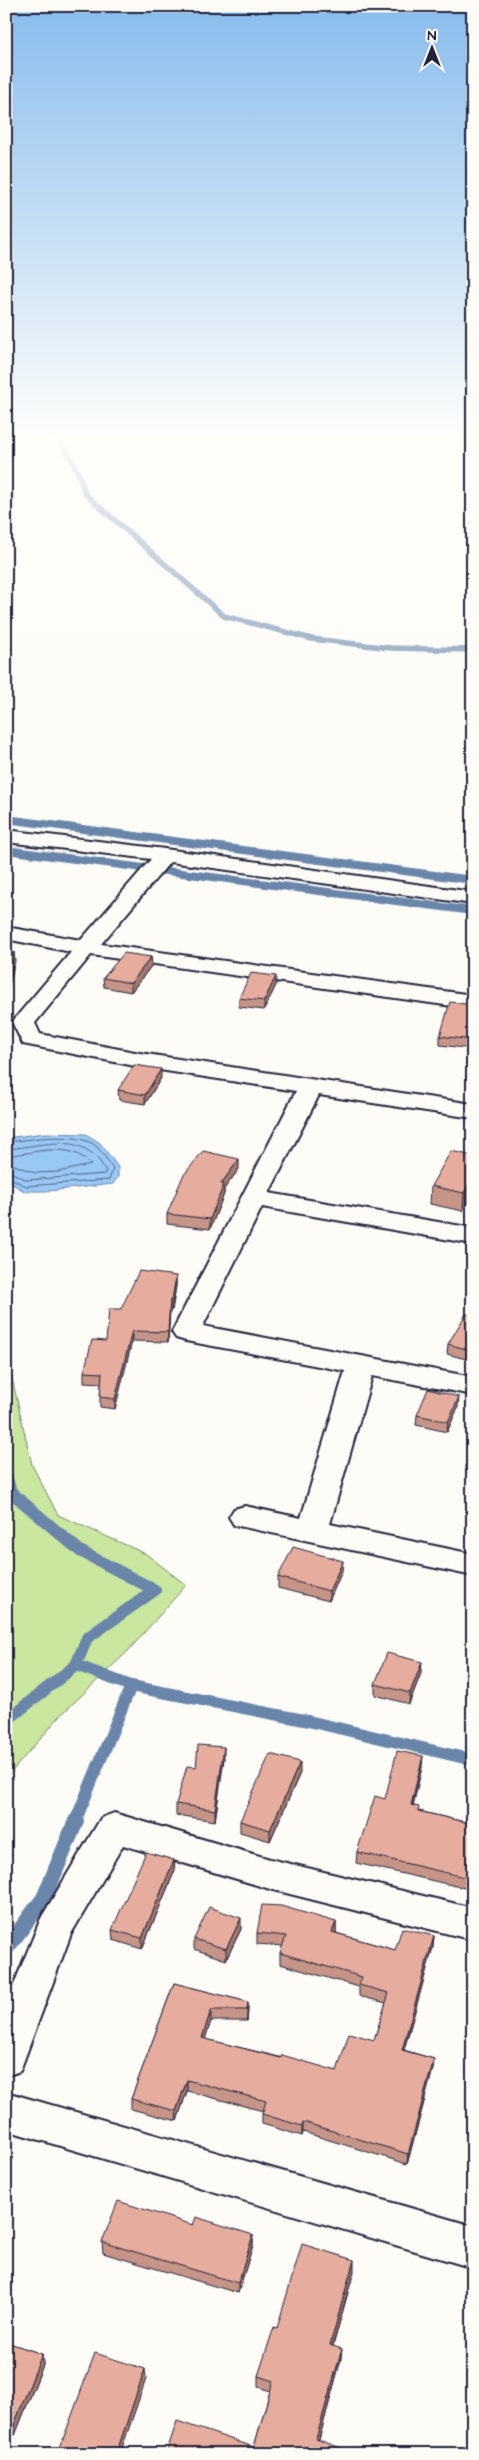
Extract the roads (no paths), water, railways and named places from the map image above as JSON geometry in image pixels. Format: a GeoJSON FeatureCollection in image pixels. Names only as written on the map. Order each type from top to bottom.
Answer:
{"type":"FeatureCollection","features":[{"type":"Feature","properties":{"kind":"street"},"geometry":{"type":"LineString","coordinates":[[6,836],[165,855],[473,898]]}},
{"type":"Feature","properties":{"kind":"street"},"geometry":{"type":"LineString","coordinates":[[165,855],[23,1022],[31,1039],[140,1060],[473,1111]]}},
{"type":"Feature","properties":{"kind":"street"},"geometry":{"type":"LineString","coordinates":[[6,933],[87,948],[473,1002]]}},
{"type":"Feature","properties":{"kind":"street"},"geometry":{"type":"LineString","coordinates":[[312,1086],[186,1332],[473,1386]]}},
{"type":"Feature","properties":{"kind":"street"},"geometry":{"type":"LineString","coordinates":[[254,1198],[473,1236]]}},
{"type":"Feature","properties":{"kind":"street"},"geometry":{"type":"LineString","coordinates":[[313,1530],[361,1365]]}},
{"type":"Feature","properties":{"kind":"street"},"geometry":{"type":"LineString","coordinates":[[244,1517],[473,1565]]}},
{"type":"Feature","properties":{"kind":"street"},"geometry":{"type":"LineString","coordinates":[[6,2058],[54,1929],[114,1828],[270,1874],[473,1924]]}},
{"type":"Feature","properties":{"kind":"street"},"geometry":{"type":"LineString","coordinates":[[6,2112],[473,2247]]}},
{"type":"Feature","properties":{"kind":"water"},"geometry":{"type":"Polygon","coordinates":[[[45,1133],[86,1134],[100,1143],[118,1167],[118,1177],[113,1184],[48,1191],[24,1191],[6,1180],[6,1138],[45,1133]]]}},
{"type":"Feature","properties":{"kind":"waterway"},"geometry":{"type":"LineString","coordinates":[[149,550],[224,616],[312,639],[391,648],[473,650]]}},
{"type":"Feature","properties":{"kind":"waterway"},"geometry":{"type":"LineString","coordinates":[[6,819],[473,880]]}},
{"type":"Feature","properties":{"kind":"waterway"},"geometry":{"type":"LineString","coordinates":[[6,850],[473,911]]}},
{"type":"Feature","properties":{"kind":"waterway"},"geometry":{"type":"LineString","coordinates":[[6,1475],[11,1492],[80,1551],[155,1590],[87,1638],[76,1665]]}},
{"type":"Feature","properties":{"kind":"waterway"},"geometry":{"type":"LineString","coordinates":[[6,1721],[76,1665]]}},
{"type":"Feature","properties":{"kind":"waterway"},"geometry":{"type":"LineString","coordinates":[[76,1665],[131,1686]]}},
{"type":"Feature","properties":{"kind":"waterway"},"geometry":{"type":"LineString","coordinates":[[75,1822],[131,1686]]}},
{"type":"Feature","properties":{"kind":"waterway"},"geometry":{"type":"LineString","coordinates":[[131,1686],[304,1720],[473,1760]]}},
{"type":"Feature","properties":{"kind":"waterway"},"geometry":{"type":"LineString","coordinates":[[6,1949],[44,1898],[76,1821]]}}]}
